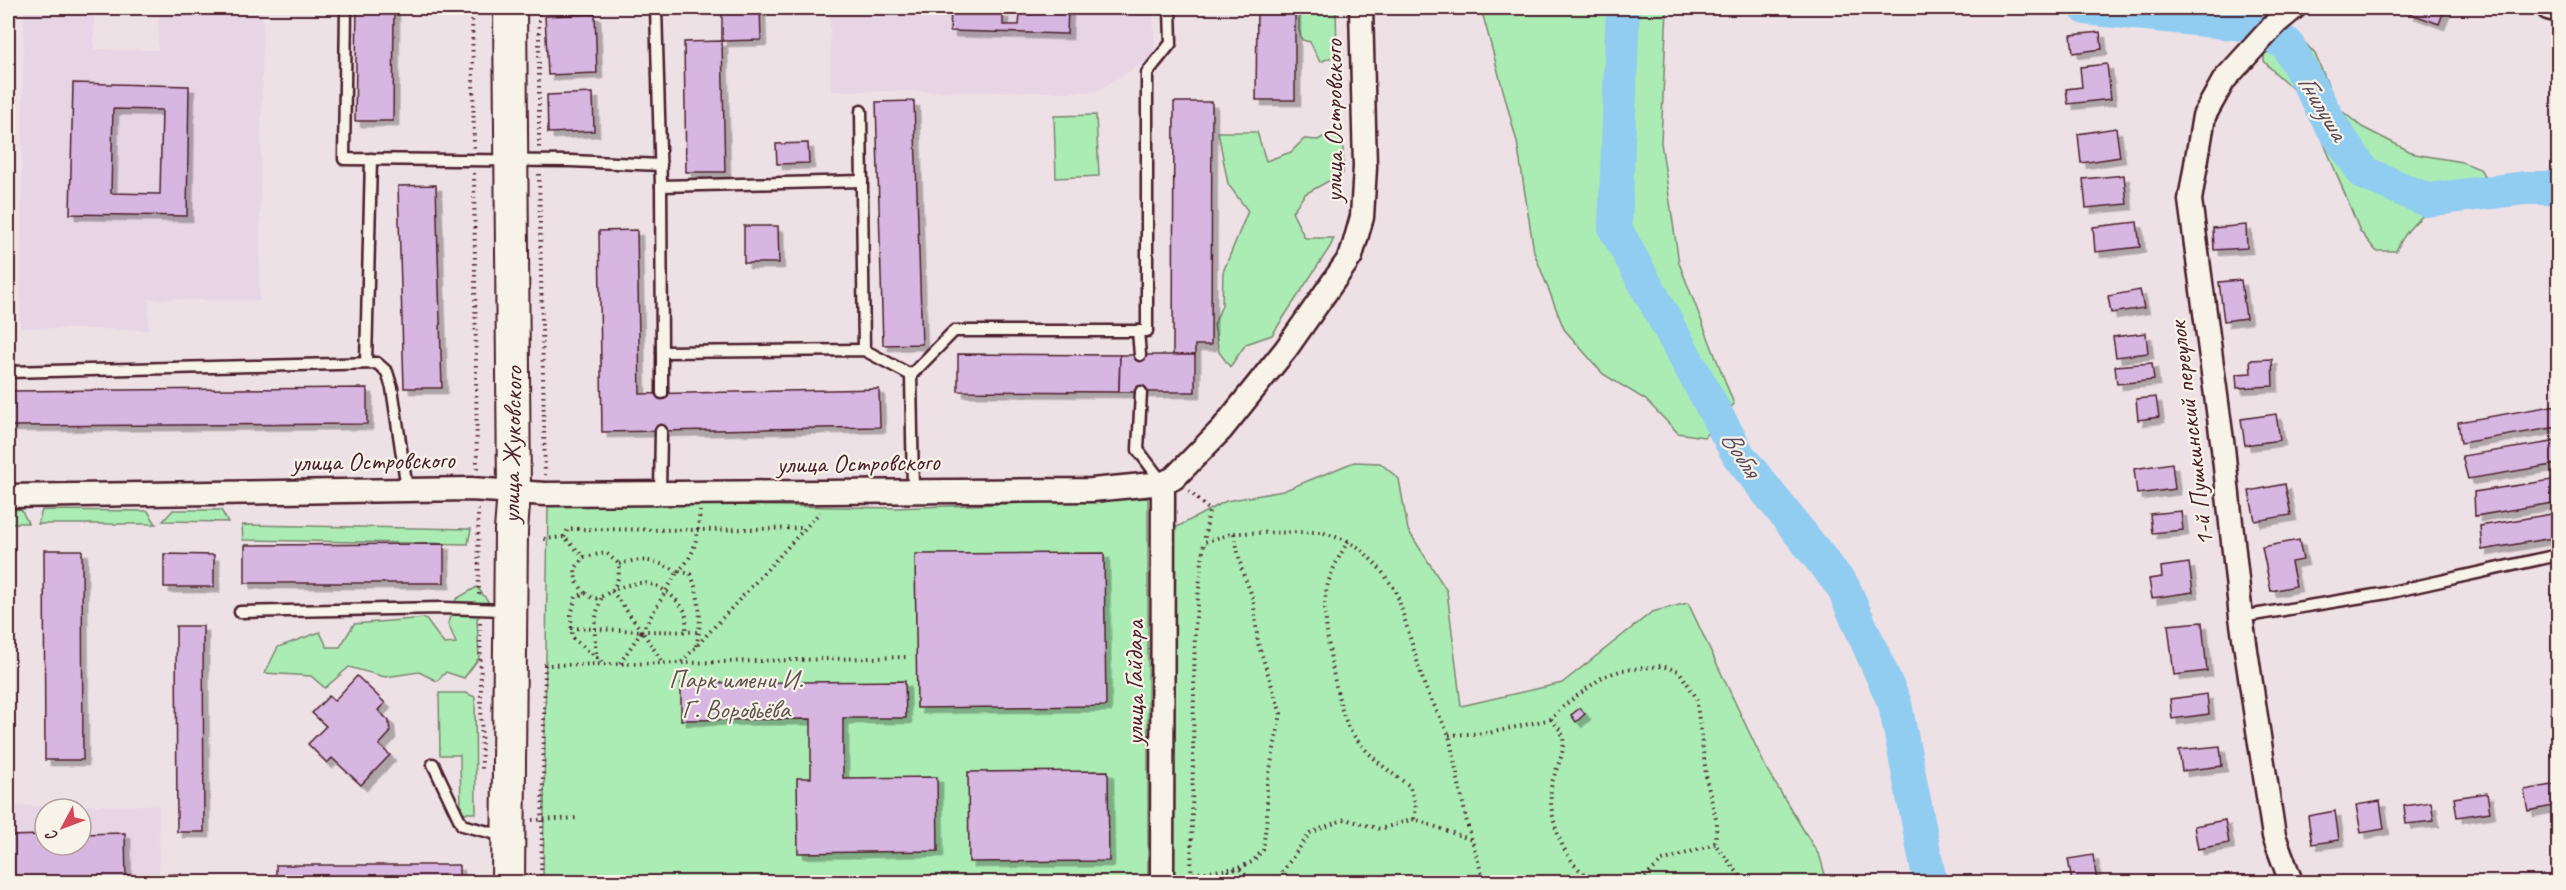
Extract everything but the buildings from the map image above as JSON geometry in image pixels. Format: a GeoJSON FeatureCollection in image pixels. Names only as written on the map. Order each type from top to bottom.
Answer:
{"type":"FeatureCollection","features":[{"type":"Feature","properties":{"kind":"street","name":"улица Жуковского"},"geometry":{"type":"LineString","coordinates":[[508,882],[517,829],[511,530],[525,161],[510,8]]}},
{"type":"Feature","properties":{"kind":"street","name":"улица Островского"},"geometry":{"type":"LineString","coordinates":[[8,496],[407,489],[478,489],[514,493],[660,494],[1092,490],[1168,480],[1222,429],[1286,349],[1351,256],[1362,217],[1365,166],[1361,8]]}},
{"type":"Feature","properties":{"kind":"street","name":"1-й Пушкинский переулок"},"geometry":{"type":"LineString","coordinates":[[2291,882],[2274,836],[2241,617],[2223,448],[2190,200],[2204,116],[2224,80],[2276,23],[2294,8]]}},
{"type":"Feature","properties":{"kind":"street"},"geometry":{"type":"LineString","coordinates":[[2548,8],[2559,11]]}},
{"type":"Feature","properties":{"kind":"street","name":"улица Гайдара"},"geometry":{"type":"LineString","coordinates":[[1162,882],[1168,480]]}},
{"type":"Feature","properties":{"kind":"lane"},"geometry":{"type":"LineString","coordinates":[[346,8],[344,159],[661,165]]}},
{"type":"Feature","properties":{"kind":"lane"},"geometry":{"type":"LineString","coordinates":[[656,8],[661,165],[662,393]]}},
{"type":"Feature","properties":{"kind":"lane"},"geometry":{"type":"LineString","coordinates":[[913,491],[911,375],[954,331],[1147,331],[1147,73],[1171,43],[1170,8]]}},
{"type":"Feature","properties":{"kind":"lane"},"geometry":{"type":"LineString","coordinates":[[861,111],[864,350]]}},
{"type":"Feature","properties":{"kind":"lane"},"geometry":{"type":"LineString","coordinates":[[366,363],[371,159]]}},
{"type":"Feature","properties":{"kind":"lane"},"geometry":{"type":"LineString","coordinates":[[661,186],[862,182]]}},
{"type":"Feature","properties":{"kind":"lane"},"geometry":{"type":"LineString","coordinates":[[1138,331],[1140,355]]}},
{"type":"Feature","properties":{"kind":"lane"},"geometry":{"type":"LineString","coordinates":[[662,352],[864,350],[911,375]]}},
{"type":"Feature","properties":{"kind":"lane"},"geometry":{"type":"LineString","coordinates":[[8,372],[377,363],[387,372],[392,388],[407,489]]}},
{"type":"Feature","properties":{"kind":"lane"},"geometry":{"type":"LineString","coordinates":[[1141,392],[1138,450],[1168,480]]}},
{"type":"Feature","properties":{"kind":"lane"},"geometry":{"type":"LineString","coordinates":[[660,494],[661,431]]}},
{"type":"Feature","properties":{"kind":"lane"},"geometry":{"type":"LineString","coordinates":[[2241,617],[2387,593],[2559,555]]}},
{"type":"Feature","properties":{"kind":"lane"},"geometry":{"type":"LineString","coordinates":[[240,612],[442,608],[511,610]]}},
{"type":"Feature","properties":{"kind":"lane"},"geometry":{"type":"LineString","coordinates":[[433,764],[462,825],[517,829]]}},
{"type":"Feature","properties":{"kind":"path"},"geometry":{"type":"LineString","coordinates":[[472,8],[482,774]]}},
{"type":"Feature","properties":{"kind":"path"},"geometry":{"type":"LineString","coordinates":[[539,8],[525,161],[545,476]]}},
{"type":"Feature","properties":{"kind":"path"},"geometry":{"type":"LineString","coordinates":[[1168,480],[1209,510],[1196,626],[1191,882]]}},
{"type":"Feature","properties":{"kind":"path"},"geometry":{"type":"LineString","coordinates":[[619,663],[642,631],[678,571],[688,562],[696,544],[701,504]]}},
{"type":"Feature","properties":{"kind":"path"},"geometry":{"type":"LineString","coordinates":[[681,663],[825,507]]}},
{"type":"Feature","properties":{"kind":"path"},"geometry":{"type":"LineString","coordinates":[[564,537],[568,529],[805,528]]}},
{"type":"Feature","properties":{"kind":"path"},"geometry":{"type":"LineString","coordinates":[[1204,542],[1234,533],[1321,532],[1348,541],[1361,549],[1380,568],[1396,591],[1425,687],[1449,735],[1472,840],[1484,882]]}},
{"type":"Feature","properties":{"kind":"path"},"geometry":{"type":"LineString","coordinates":[[1206,882],[1252,862],[1263,850],[1267,816],[1267,784],[1281,714],[1258,643],[1253,598],[1242,571],[1234,533]]}},
{"type":"Feature","properties":{"kind":"path"},"geometry":{"type":"LineString","coordinates":[[544,540],[564,537]]}},
{"type":"Feature","properties":{"kind":"path"},"geometry":{"type":"LineString","coordinates":[[564,537],[584,557]]}},
{"type":"Feature","properties":{"kind":"path"},"geometry":{"type":"LineString","coordinates":[[1348,541],[1333,571],[1325,600],[1330,658],[1339,697],[1349,728],[1367,753],[1410,786],[1416,808],[1414,819]]}},
{"type":"Feature","properties":{"kind":"path"},"geometry":{"type":"LineString","coordinates":[[614,590],[620,575],[619,564],[606,553],[584,557],[575,569],[576,581],[585,593],[594,599],[632,583],[652,583],[677,600],[685,613],[686,632]]}},
{"type":"Feature","properties":{"kind":"path"},"geometry":{"type":"LineString","coordinates":[[619,564],[631,560],[650,560],[691,574],[700,599],[702,620],[696,647]]}},
{"type":"Feature","properties":{"kind":"path"},"geometry":{"type":"LineString","coordinates":[[614,590],[663,663]]}},
{"type":"Feature","properties":{"kind":"path"},"geometry":{"type":"LineString","coordinates":[[585,593],[576,597],[571,615],[572,637],[603,663]]}},
{"type":"Feature","properties":{"kind":"path"},"geometry":{"type":"LineString","coordinates":[[597,659],[596,610],[602,597]]}},
{"type":"Feature","properties":{"kind":"path"},"geometry":{"type":"LineString","coordinates":[[571,628],[700,632]]}},
{"type":"Feature","properties":{"kind":"path"},"geometry":{"type":"LineString","coordinates":[[541,882],[545,665],[907,657]]}},
{"type":"Feature","properties":{"kind":"path"},"geometry":{"type":"LineString","coordinates":[[1449,735],[1489,733],[1551,719],[1566,704],[1604,676],[1623,670],[1660,666],[1679,671],[1696,697],[1707,782],[1717,823],[1714,844],[1745,882]]}},
{"type":"Feature","properties":{"kind":"path"},"geometry":{"type":"LineString","coordinates":[[1551,719],[1563,735],[1562,753],[1551,788],[1555,829],[1570,859],[1590,879],[1598,882]]}},
{"type":"Feature","properties":{"kind":"path"},"geometry":{"type":"LineString","coordinates":[[517,829],[542,820],[580,818]]}},
{"type":"Feature","properties":{"kind":"path"},"geometry":{"type":"LineString","coordinates":[[1275,882],[1310,833],[1345,819],[1380,830],[1414,819],[1472,840]]}},
{"type":"Feature","properties":{"kind":"path"},"geometry":{"type":"LineString","coordinates":[[1634,882],[1643,879],[1662,861],[1714,844]]}},
{"type":"Feature","properties":{"kind":"path"},"geometry":{"type":"LineString","coordinates":[[1185,882],[1191,874],[1239,868]]}},
{"type":"Feature","properties":{"kind":"path"},"geometry":{"type":"LineString","coordinates":[[1239,868],[1251,882]]}},
{"type":"Feature","properties":{"kind":"shaded area"},"geometry":{"type":"Polygon","coordinates":[[[24,8],[94,8],[94,49],[158,50],[159,8],[263,8],[259,301],[149,299],[148,330],[20,328],[24,8]]]}},
{"type":"Feature","properties":{"kind":"shaded area"},"geometry":{"type":"Polygon","coordinates":[[[830,8],[1153,8],[1155,56],[1095,92],[831,91],[830,8]]]}},
{"type":"Feature","properties":{"kind":"shaded area"},"geometry":{"type":"Polygon","coordinates":[[[93,805],[159,805],[159,882],[8,882],[8,806],[33,806],[33,857],[93,857],[93,805]]]}},
{"type":"Feature","properties":{"kind":"green space"},"geometry":{"type":"Polygon","coordinates":[[[1299,8],[1336,8],[1337,55],[1320,62],[1310,42],[1302,40],[1299,30],[1299,8]]]}},
{"type":"Feature","properties":{"kind":"green space"},"geometry":{"type":"Polygon","coordinates":[[[1481,8],[1667,8],[1661,142],[1679,263],[1734,404],[1704,437],[1678,433],[1646,400],[1603,374],[1564,329],[1534,252],[1517,142],[1481,8]]]}},
{"type":"Feature","properties":{"kind":"green space"},"geometry":{"type":"Polygon","coordinates":[[[2295,32],[2315,54],[2338,108],[2362,127],[2415,154],[2462,162],[2480,169],[2487,180],[2487,191],[2445,205],[2423,216],[2404,236],[2396,251],[2376,251],[2360,231],[2310,109],[2264,61],[2264,47],[2277,33],[2295,32]]]}},
{"type":"Feature","properties":{"kind":"green space"},"geometry":{"type":"Polygon","coordinates":[[[1096,115],[1099,176],[1056,178],[1054,116],[1096,115]]]}},
{"type":"Feature","properties":{"kind":"green space"},"geometry":{"type":"Polygon","coordinates":[[[1218,132],[1257,132],[1266,161],[1291,152],[1304,139],[1318,140],[1332,132],[1343,142],[1343,173],[1305,194],[1292,212],[1305,238],[1334,238],[1330,247],[1272,335],[1246,344],[1230,367],[1219,352],[1214,325],[1222,305],[1223,272],[1248,211],[1228,184],[1218,132]]]}},
{"type":"Feature","properties":{"kind":"green space"},"geometry":{"type":"Polygon","coordinates":[[[1354,462],[1380,463],[1399,479],[1408,530],[1447,591],[1461,706],[1562,683],[1652,612],[1688,603],[1767,770],[1820,857],[1827,882],[1172,882],[1175,528],[1226,501],[1283,491],[1354,462]]]}},
{"type":"Feature","properties":{"kind":"green space","name":"Парк имени И. Г. Воробьёва"},"geometry":{"type":"Polygon","coordinates":[[[1148,498],[1148,882],[543,882],[548,502],[896,508],[1148,498]]]}},
{"type":"Feature","properties":{"kind":"green space"},"geometry":{"type":"Polygon","coordinates":[[[8,509],[21,509],[28,523],[8,523],[8,509]]]}},
{"type":"Feature","properties":{"kind":"green space"},"geometry":{"type":"Polygon","coordinates":[[[42,510],[148,511],[156,524],[38,524],[42,510]]]}},
{"type":"Feature","properties":{"kind":"green space"},"geometry":{"type":"Polygon","coordinates":[[[173,510],[221,510],[228,522],[163,521],[173,510]]]}},
{"type":"Feature","properties":{"kind":"green space"},"geometry":{"type":"Polygon","coordinates":[[[242,525],[471,529],[468,544],[243,540],[242,525]]]}},
{"type":"Feature","properties":{"kind":"green space"},"geometry":{"type":"Polygon","coordinates":[[[477,587],[488,601],[477,619],[479,658],[464,678],[446,672],[437,681],[419,672],[385,677],[349,667],[325,688],[311,676],[265,673],[278,647],[320,632],[327,647],[340,647],[354,624],[425,618],[444,644],[456,643],[448,623],[456,599],[477,587]]]}},
{"type":"Feature","properties":{"kind":"green space"},"geometry":{"type":"Polygon","coordinates":[[[439,693],[466,693],[475,697],[476,813],[461,813],[460,755],[440,755],[439,693]]]}},
{"type":"Feature","properties":{"kind":"waterway","name":"Вобля"},"geometry":{"type":"LineString","coordinates":[[1623,8],[1615,228],[1739,456],[1843,587],[1895,704],[1930,882]]}},
{"type":"Feature","properties":{"kind":"waterway","name":"Гнилуша"},"geometry":{"type":"LineString","coordinates":[[2086,8],[2245,24],[2287,44],[2330,123],[2364,173],[2427,200],[2525,188],[2558,188]]}}]}
